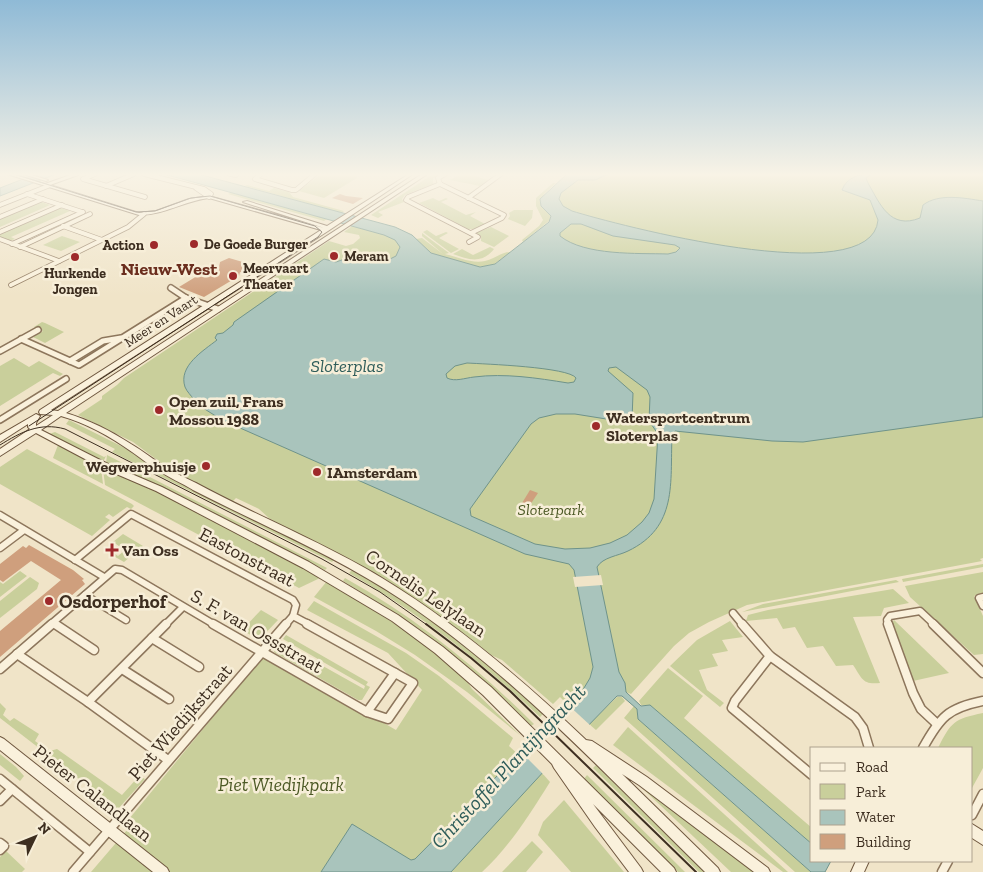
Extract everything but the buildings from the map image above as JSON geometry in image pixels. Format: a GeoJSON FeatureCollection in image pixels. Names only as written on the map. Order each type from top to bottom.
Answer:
{"type":"FeatureCollection","features":[{"type":"Feature","properties":{"kind":"main road"},"geometry":{"type":"LineString","coordinates":[[271,215],[315,228],[328,227]]}},
{"type":"Feature","properties":{"kind":"main road"},"geometry":{"type":"LineString","coordinates":[[287,215],[336,231]]}},
{"type":"Feature","properties":{"kind":"main road","name":"Meer en Vaart"},"geometry":{"type":"LineString","coordinates":[[0,439],[348,215]]}},
{"type":"Feature","properties":{"kind":"main road","name":"Meer en Vaart"},"geometry":{"type":"LineString","coordinates":[[63,414],[75,404],[361,215]]}},
{"type":"Feature","properties":{"kind":"main road","name":"Cornelis Lelylaan"},"geometry":{"type":"LineString","coordinates":[[43,412],[53,411],[63,414],[130,446],[177,477],[329,553],[386,585],[454,631],[602,759],[714,872]]}},
{"type":"Feature","properties":{"kind":"main road"},"geometry":{"type":"LineString","coordinates":[[0,453],[63,414]]}},
{"type":"Feature","properties":{"kind":"main road"},"geometry":{"type":"LineString","coordinates":[[35,417],[32,423],[37,431],[103,465],[159,489],[349,589],[395,618],[439,650],[487,691],[550,752],[578,786],[637,872]]}},
{"type":"Feature","properties":{"kind":"main road","name":"Pieter Calandlaan"},"geometry":{"type":"LineString","coordinates":[[0,743],[163,872]]}},
{"type":"Feature","properties":{"kind":"main road"},"geometry":{"type":"LineString","coordinates":[[602,759],[643,781],[764,872]]}},
{"type":"Feature","properties":{"kind":"main road"},"geometry":{"type":"LineString","coordinates":[[578,786],[670,872]]}},
{"type":"Feature","properties":{"kind":"main road"},"geometry":{"type":"LineString","coordinates":[[973,831],[983,839]]}},
{"type":"Feature","properties":{"kind":"street"},"geometry":{"type":"LineString","coordinates":[[0,232],[40,215]]}},
{"type":"Feature","properties":{"kind":"street"},"geometry":{"type":"LineString","coordinates":[[12,244],[76,215]]}},
{"type":"Feature","properties":{"kind":"street"},"geometry":{"type":"LineString","coordinates":[[20,247],[88,215]]}},
{"type":"Feature","properties":{"kind":"street"},"geometry":{"type":"LineString","coordinates":[[11,285],[132,225],[141,215]]}},
{"type":"Feature","properties":{"kind":"street"},"geometry":{"type":"LineString","coordinates":[[436,215],[478,237],[469,242]]}},
{"type":"Feature","properties":{"kind":"street"},"geometry":{"type":"LineString","coordinates":[[471,232],[504,216],[501,215]]}},
{"type":"Feature","properties":{"kind":"street"},"geometry":{"type":"LineString","coordinates":[[56,224],[102,240]]}},
{"type":"Feature","properties":{"kind":"street"},"geometry":{"type":"LineString","coordinates":[[1,240],[59,261]]}},
{"type":"Feature","properties":{"kind":"street"},"geometry":{"type":"LineString","coordinates":[[171,288],[190,303],[216,310]]}},
{"type":"Feature","properties":{"kind":"street"},"geometry":{"type":"LineString","coordinates":[[21,339],[79,365],[186,298]]}},
{"type":"Feature","properties":{"kind":"street"},"geometry":{"type":"LineString","coordinates":[[0,351],[38,330]]}},
{"type":"Feature","properties":{"kind":"street"},"geometry":{"type":"LineString","coordinates":[[70,361],[103,341],[123,337]]}},
{"type":"Feature","properties":{"kind":"street"},"geometry":{"type":"LineString","coordinates":[[0,420],[66,379]]}},
{"type":"Feature","properties":{"kind":"street","name":"Eastonstraat"},"geometry":{"type":"LineString","coordinates":[[75,560],[131,514],[293,600],[296,606],[293,616]]}},
{"type":"Feature","properties":{"kind":"street"},"geometry":{"type":"LineString","coordinates":[[0,669],[104,577],[1,517]]}},
{"type":"Feature","properties":{"kind":"street"},"geometry":{"type":"LineString","coordinates":[[0,548],[24,530]]}},
{"type":"Feature","properties":{"kind":"street","name":"S. F. van Ossstraat"},"geometry":{"type":"LineString","coordinates":[[104,577],[115,569],[122,570],[261,653],[367,712]]}},
{"type":"Feature","properties":{"kind":"street"},"geometry":{"type":"LineString","coordinates":[[85,595],[126,620]]}},
{"type":"Feature","properties":{"kind":"street"},"geometry":{"type":"LineString","coordinates":[[983,597],[979,598],[983,606]]}},
{"type":"Feature","properties":{"kind":"street"},"geometry":{"type":"LineString","coordinates":[[88,702],[183,607]]}},
{"type":"Feature","properties":{"kind":"street"},"geometry":{"type":"LineString","coordinates":[[936,723],[921,709],[913,693],[887,620],[890,616],[920,611],[982,670]]}},
{"type":"Feature","properties":{"kind":"street"},"geometry":{"type":"LineString","coordinates":[[733,613],[770,656],[855,718],[863,728],[869,747]]}},
{"type":"Feature","properties":{"kind":"street"},"geometry":{"type":"LineString","coordinates":[[293,616],[394,673],[413,684],[388,719],[367,712],[394,673]]}},
{"type":"Feature","properties":{"kind":"street","name":"Piet Wiedijkstraat"},"geometry":{"type":"LineString","coordinates":[[73,872],[293,616]]}},
{"type":"Feature","properties":{"kind":"street"},"geometry":{"type":"LineString","coordinates":[[53,623],[94,650]]}},
{"type":"Feature","properties":{"kind":"street"},"geometry":{"type":"LineString","coordinates":[[152,638],[199,667]]}},
{"type":"Feature","properties":{"kind":"street"},"geometry":{"type":"LineString","coordinates":[[17,654],[88,702],[168,760]]}},
{"type":"Feature","properties":{"kind":"street"},"geometry":{"type":"LineString","coordinates":[[770,656],[735,701],[732,708],[810,773]]}},
{"type":"Feature","properties":{"kind":"street"},"geometry":{"type":"LineString","coordinates":[[122,669],[169,699]]}},
{"type":"Feature","properties":{"kind":"street"},"geometry":{"type":"LineString","coordinates":[[924,747],[936,723],[946,711],[966,704],[983,701]]}},
{"type":"Feature","properties":{"kind":"street"},"geometry":{"type":"LineString","coordinates":[[0,779],[90,852]]}},
{"type":"Feature","properties":{"kind":"street"},"geometry":{"type":"LineString","coordinates":[[0,801],[12,789]]}},
{"type":"Feature","properties":{"kind":"street"},"geometry":{"type":"LineString","coordinates":[[973,813],[983,794]]}},
{"type":"Feature","properties":{"kind":"street"},"geometry":{"type":"LineString","coordinates":[[0,843],[4,846],[0,850]]}},
{"type":"Feature","properties":{"kind":"green space"},"geometry":{"type":"Polygon","coordinates":[[[10,215],[28,215],[0,227],[0,217],[10,215]]]}},
{"type":"Feature","properties":{"kind":"green space"},"geometry":{"type":"Polygon","coordinates":[[[45,215],[62,215],[11,237],[15,239],[9,241],[0,237],[0,233],[45,215]]]}},
{"type":"Feature","properties":{"kind":"green space"},"geometry":{"type":"Polygon","coordinates":[[[302,215],[312,215],[327,219],[324,221],[302,215]]]}},
{"type":"Feature","properties":{"kind":"green space"},"geometry":{"type":"Polygon","coordinates":[[[371,215],[382,215],[383,215],[378,218],[371,215]]]}},
{"type":"Feature","properties":{"kind":"green space"},"geometry":{"type":"Polygon","coordinates":[[[441,215],[472,215],[470,216],[485,224],[474,229],[468,229],[441,215]]]}},
{"type":"Feature","properties":{"kind":"green space"},"geometry":{"type":"Polygon","coordinates":[[[532,215],[525,226],[508,219],[510,216],[532,215]]]}},
{"type":"Feature","properties":{"kind":"green space"},"geometry":{"type":"Polygon","coordinates":[[[540,215],[550,215],[550,220],[523,242],[522,240],[539,226],[543,220],[540,215]]]}},
{"type":"Feature","properties":{"kind":"green space"},"geometry":{"type":"Polygon","coordinates":[[[564,215],[983,215],[983,252],[682,266],[538,243],[564,215]]]}},
{"type":"Feature","properties":{"kind":"green space","name":"Sloterpark"},"geometry":{"type":"Polygon","coordinates":[[[352,226],[394,237],[403,244],[367,338],[983,406],[983,558],[980,559],[982,561],[747,605],[689,633],[674,646],[631,694],[626,692],[624,684],[568,705],[560,697],[553,704],[502,660],[491,655],[432,610],[385,579],[270,519],[259,509],[236,498],[233,501],[172,471],[133,442],[78,415],[102,399],[102,396],[124,378],[329,241],[346,246],[353,244],[360,238],[359,235],[344,232],[352,226]]]}},
{"type":"Feature","properties":{"kind":"green space"},"geometry":{"type":"Polygon","coordinates":[[[491,227],[509,236],[494,247],[481,241],[481,236],[476,233],[491,227]]]}},
{"type":"Feature","properties":{"kind":"green space"},"geometry":{"type":"Polygon","coordinates":[[[427,230],[436,236],[448,233],[439,238],[459,249],[451,253],[423,232],[427,230]]]}},
{"type":"Feature","properties":{"kind":"green space"},"geometry":{"type":"Polygon","coordinates":[[[422,233],[449,253],[445,254],[470,261],[485,261],[511,252],[493,265],[478,267],[431,253],[416,239],[422,238],[443,254],[422,236],[422,233]]]}},
{"type":"Feature","properties":{"kind":"green space"},"geometry":{"type":"Polygon","coordinates":[[[62,236],[80,242],[61,251],[43,245],[62,236]]]}},
{"type":"Feature","properties":{"kind":"green space"},"geometry":{"type":"Polygon","coordinates":[[[490,247],[494,249],[480,259],[464,258],[453,254],[462,249],[473,255],[490,247]]]}},
{"type":"Feature","properties":{"kind":"green space"},"geometry":{"type":"Polygon","coordinates":[[[42,322],[64,332],[45,343],[33,337],[43,331],[34,327],[42,322]]]}},
{"type":"Feature","properties":{"kind":"green space"},"geometry":{"type":"Polygon","coordinates":[[[14,358],[29,367],[39,361],[63,374],[60,376],[53,373],[0,406],[0,366],[14,358]]]}},
{"type":"Feature","properties":{"kind":"green space"},"geometry":{"type":"Polygon","coordinates":[[[69,420],[125,448],[166,476],[334,560],[332,562],[112,452],[115,449],[66,424],[69,420]]]}},
{"type":"Feature","properties":{"kind":"green space"},"geometry":{"type":"Polygon","coordinates":[[[55,432],[104,457],[106,456],[103,462],[49,434],[55,432]]]}},
{"type":"Feature","properties":{"kind":"green space"},"geometry":{"type":"Polygon","coordinates":[[[58,445],[101,468],[103,484],[53,458],[58,445]]]}},
{"type":"Feature","properties":{"kind":"green space"},"geometry":{"type":"Polygon","coordinates":[[[27,449],[134,506],[131,509],[127,507],[113,517],[109,514],[105,517],[110,520],[92,536],[0,484],[0,467],[27,449]]]}},
{"type":"Feature","properties":{"kind":"green space"},"geometry":{"type":"Polygon","coordinates":[[[107,455],[327,568],[325,570],[163,488],[106,463],[107,455]]]}},
{"type":"Feature","properties":{"kind":"green space"},"geometry":{"type":"Polygon","coordinates":[[[103,469],[160,493],[320,577],[299,588],[105,485],[103,469]]]}},
{"type":"Feature","properties":{"kind":"green space"},"geometry":{"type":"Polygon","coordinates":[[[123,534],[143,546],[124,562],[110,554],[112,552],[118,556],[125,550],[113,542],[123,534]]]}},
{"type":"Feature","properties":{"kind":"green space"},"geometry":{"type":"Polygon","coordinates":[[[983,564],[983,567],[903,582],[902,579],[983,564]]]}},
{"type":"Feature","properties":{"kind":"green space"},"geometry":{"type":"Polygon","coordinates":[[[352,570],[403,601],[476,654],[543,714],[540,717],[496,677],[449,639],[375,588],[349,573],[352,570]]]}},
{"type":"Feature","properties":{"kind":"green space"},"geometry":{"type":"Polygon","coordinates":[[[20,571],[27,576],[0,597],[0,582],[3,584],[20,571]]]}},
{"type":"Feature","properties":{"kind":"green space"},"geometry":{"type":"Polygon","coordinates":[[[983,572],[983,593],[974,596],[983,616],[983,654],[974,655],[910,597],[905,586],[983,572]]]}},
{"type":"Feature","properties":{"kind":"green space"},"geometry":{"type":"Polygon","coordinates":[[[30,577],[39,583],[37,589],[0,618],[0,601],[30,577]]]}},
{"type":"Feature","properties":{"kind":"green space"},"geometry":{"type":"Polygon","coordinates":[[[345,578],[421,626],[468,663],[534,724],[531,726],[441,648],[394,614],[343,581],[345,578]]]}},
{"type":"Feature","properties":{"kind":"green space"},"geometry":{"type":"Polygon","coordinates":[[[896,580],[899,582],[742,612],[763,604],[896,580]]]}},
{"type":"Feature","properties":{"kind":"green space"},"geometry":{"type":"Polygon","coordinates":[[[327,581],[388,619],[446,662],[521,736],[467,692],[415,655],[314,597],[327,581]]]}},
{"type":"Feature","properties":{"kind":"green space"},"geometry":{"type":"Polygon","coordinates":[[[893,589],[909,603],[884,608],[881,616],[853,617],[880,683],[869,683],[863,680],[853,665],[836,666],[823,646],[807,648],[795,627],[783,629],[777,618],[746,621],[748,615],[768,610],[893,589]]]}},
{"type":"Feature","properties":{"kind":"green space","name":"Piet Wiedijkpark"},"geometry":{"type":"Polygon","coordinates":[[[314,601],[406,653],[439,676],[513,738],[509,746],[520,756],[407,870],[332,872],[91,872],[133,823],[129,819],[264,655],[396,730],[422,690],[388,653],[307,610],[314,601]]]}},
{"type":"Feature","properties":{"kind":"green space"},"geometry":{"type":"Polygon","coordinates":[[[261,610],[278,620],[259,640],[242,630],[261,610]]]}},
{"type":"Feature","properties":{"kind":"green space"},"geometry":{"type":"Polygon","coordinates":[[[894,620],[949,673],[913,681],[891,625],[894,620]]]}},
{"type":"Feature","properties":{"kind":"green space"},"geometry":{"type":"Polygon","coordinates":[[[730,621],[743,637],[722,640],[728,651],[712,654],[718,666],[699,670],[707,690],[724,703],[720,707],[670,666],[697,640],[730,621]]]}},
{"type":"Feature","properties":{"kind":"green space"},"geometry":{"type":"Polygon","coordinates":[[[286,635],[368,682],[366,685],[370,687],[362,700],[358,700],[274,652],[280,642],[364,689],[365,686],[283,639],[286,635]]]}},
{"type":"Feature","properties":{"kind":"green space"},"geometry":{"type":"Polygon","coordinates":[[[668,668],[703,696],[684,718],[810,826],[810,842],[650,705],[641,705],[639,701],[668,668]]]}},
{"type":"Feature","properties":{"kind":"green space"},"geometry":{"type":"Polygon","coordinates":[[[617,697],[622,697],[625,701],[596,730],[589,724],[617,697]]]}},
{"type":"Feature","properties":{"kind":"green space"},"geometry":{"type":"Polygon","coordinates":[[[0,703],[6,709],[3,715],[10,721],[14,718],[39,734],[35,741],[50,751],[57,749],[122,795],[139,776],[145,779],[118,809],[0,718],[0,703]]]}},
{"type":"Feature","properties":{"kind":"green space"},"geometry":{"type":"Polygon","coordinates":[[[634,706],[637,709],[638,719],[811,872],[795,872],[624,718],[634,706]]]}},
{"type":"Feature","properties":{"kind":"green space"},"geometry":{"type":"Polygon","coordinates":[[[983,713],[983,768],[973,786],[973,747],[938,747],[950,727],[966,717],[983,713]]]}},
{"type":"Feature","properties":{"kind":"green space"},"geometry":{"type":"Polygon","coordinates":[[[628,727],[788,872],[783,872],[613,745],[628,727]]]}},
{"type":"Feature","properties":{"kind":"green space"},"geometry":{"type":"Polygon","coordinates":[[[0,754],[24,776],[20,781],[0,765],[0,754]]]}},
{"type":"Feature","properties":{"kind":"green space"},"geometry":{"type":"Polygon","coordinates":[[[596,765],[705,872],[699,872],[593,768],[596,765]]]}},
{"type":"Feature","properties":{"kind":"green space"},"geometry":{"type":"Polygon","coordinates":[[[542,773],[550,782],[519,829],[492,862],[482,872],[451,872],[542,773]]]}},
{"type":"Feature","properties":{"kind":"green space"},"geometry":{"type":"Polygon","coordinates":[[[587,775],[685,872],[678,872],[584,779],[587,775]]]}},
{"type":"Feature","properties":{"kind":"green space"},"geometry":{"type":"Polygon","coordinates":[[[641,787],[760,872],[731,872],[641,787]]]}},
{"type":"Feature","properties":{"kind":"green space"},"geometry":{"type":"Polygon","coordinates":[[[564,800],[624,872],[571,872],[538,835],[543,822],[564,800]]]}},
{"type":"Feature","properties":{"kind":"green space"},"geometry":{"type":"Polygon","coordinates":[[[532,841],[543,852],[526,872],[502,872],[532,841]]]}},
{"type":"Feature","properties":{"kind":"green space"},"geometry":{"type":"Polygon","coordinates":[[[6,851],[25,869],[22,872],[0,872],[0,857],[6,851]]]}},
{"type":"Feature","properties":{"kind":"water","name":"Sloterplas"},"geometry":{"type":"Polygon","coordinates":[[[311,215],[349,215],[395,227],[412,235],[431,253],[480,267],[495,264],[549,222],[550,215],[585,215],[686,239],[738,248],[790,253],[834,251],[865,241],[878,220],[876,215],[889,215],[901,221],[910,221],[920,218],[921,215],[983,215],[983,417],[803,442],[772,441],[675,431],[672,436],[668,502],[656,530],[644,541],[628,551],[607,559],[597,567],[619,672],[625,683],[626,692],[641,706],[650,705],[810,842],[810,862],[830,862],[825,872],[811,872],[638,719],[637,709],[622,696],[617,696],[546,769],[451,872],[321,872],[352,824],[411,860],[415,859],[584,688],[590,678],[593,667],[574,570],[569,564],[525,554],[222,420],[192,401],[194,400],[185,387],[185,372],[188,366],[199,354],[217,340],[215,338],[217,334],[223,333],[234,322],[324,259],[336,262],[353,256],[376,262],[390,259],[396,256],[400,247],[395,240],[384,235],[311,215]],[[571,224],[560,233],[560,236],[583,247],[612,252],[668,254],[676,252],[680,248],[675,245],[613,236],[581,224],[571,224]],[[467,363],[455,366],[446,374],[447,378],[457,380],[486,376],[509,376],[568,383],[574,382],[576,378],[570,374],[558,371],[467,363]],[[616,367],[609,368],[608,371],[633,393],[632,420],[625,422],[575,414],[556,414],[539,418],[531,424],[470,509],[471,516],[535,544],[565,549],[590,548],[610,543],[627,535],[642,522],[649,513],[654,499],[658,434],[649,421],[650,397],[647,390],[616,367]]]}},
{"type":"Feature","properties":{"kind":"pier"},"geometry":{"type":"Polygon","coordinates":[[[601,575],[603,585],[575,587],[573,577],[601,575]]]}},
{"type":"Feature","properties":{"kind":"pier"},"geometry":{"type":"Polygon","coordinates":[[[566,703],[591,726],[544,775],[520,751],[566,703]]]}},
{"type":"Feature","properties":{"kind":"tram line"},"geometry":{"type":"LineString","coordinates":[[29,426],[318,237],[322,232],[315,226],[275,215]]}},
{"type":"Feature","properties":{"kind":"tram line"},"geometry":{"type":"LineString","coordinates":[[0,445],[16,436],[39,428],[56,427],[65,429],[322,559],[380,592],[427,625]]}},
{"type":"Feature","properties":{"kind":"tram line"},"geometry":{"type":"LineString","coordinates":[[426,624],[510,691],[696,872]]}},
{"type":"Feature","properties":{"kind":"place","name":"De Goede Burger"},"geometry":{"type":"Point","coordinates":[194,244]}},
{"type":"Feature","properties":{"kind":"place","name":"Action"},"geometry":{"type":"Point","coordinates":[154,245]}},
{"type":"Feature","properties":{"kind":"place","name":"Meram"},"geometry":{"type":"Point","coordinates":[334,256]}},
{"type":"Feature","properties":{"kind":"place","name":"Hurkende Jongen"},"geometry":{"type":"Point","coordinates":[75,257]}},
{"type":"Feature","properties":{"kind":"place","name":"Meervaart Theater"},"geometry":{"type":"Point","coordinates":[233,276]}},
{"type":"Feature","properties":{"kind":"place","name":"Open zuil, Frans Mossou 1988"},"geometry":{"type":"Point","coordinates":[159,410]}},
{"type":"Feature","properties":{"kind":"place","name":"Watersportcentrum Sloterplas"},"geometry":{"type":"Point","coordinates":[596,426]}},
{"type":"Feature","properties":{"kind":"place","name":"Wegwerphuisje"},"geometry":{"type":"Point","coordinates":[206,466]}},
{"type":"Feature","properties":{"kind":"place","name":"IAmsterdam"},"geometry":{"type":"Point","coordinates":[317,472]}},
{"type":"Feature","properties":{"kind":"place","name":"Van Oss"},"geometry":{"type":"Point","coordinates":[112,550]}},
{"type":"Feature","properties":{"kind":"place","name":"Osdorperhof"},"geometry":{"type":"Point","coordinates":[49,601]}},
{"type":"Feature","properties":{"kind":"district","name":"Nieuw-West"},"geometry":{"type":"Point","coordinates":[169,269]}},
{"type":"Feature","properties":{"kind":"water label","name":"Christoffel Plantijngracht"},"geometry":{"type":"Point","coordinates":[508,766]}}]}
